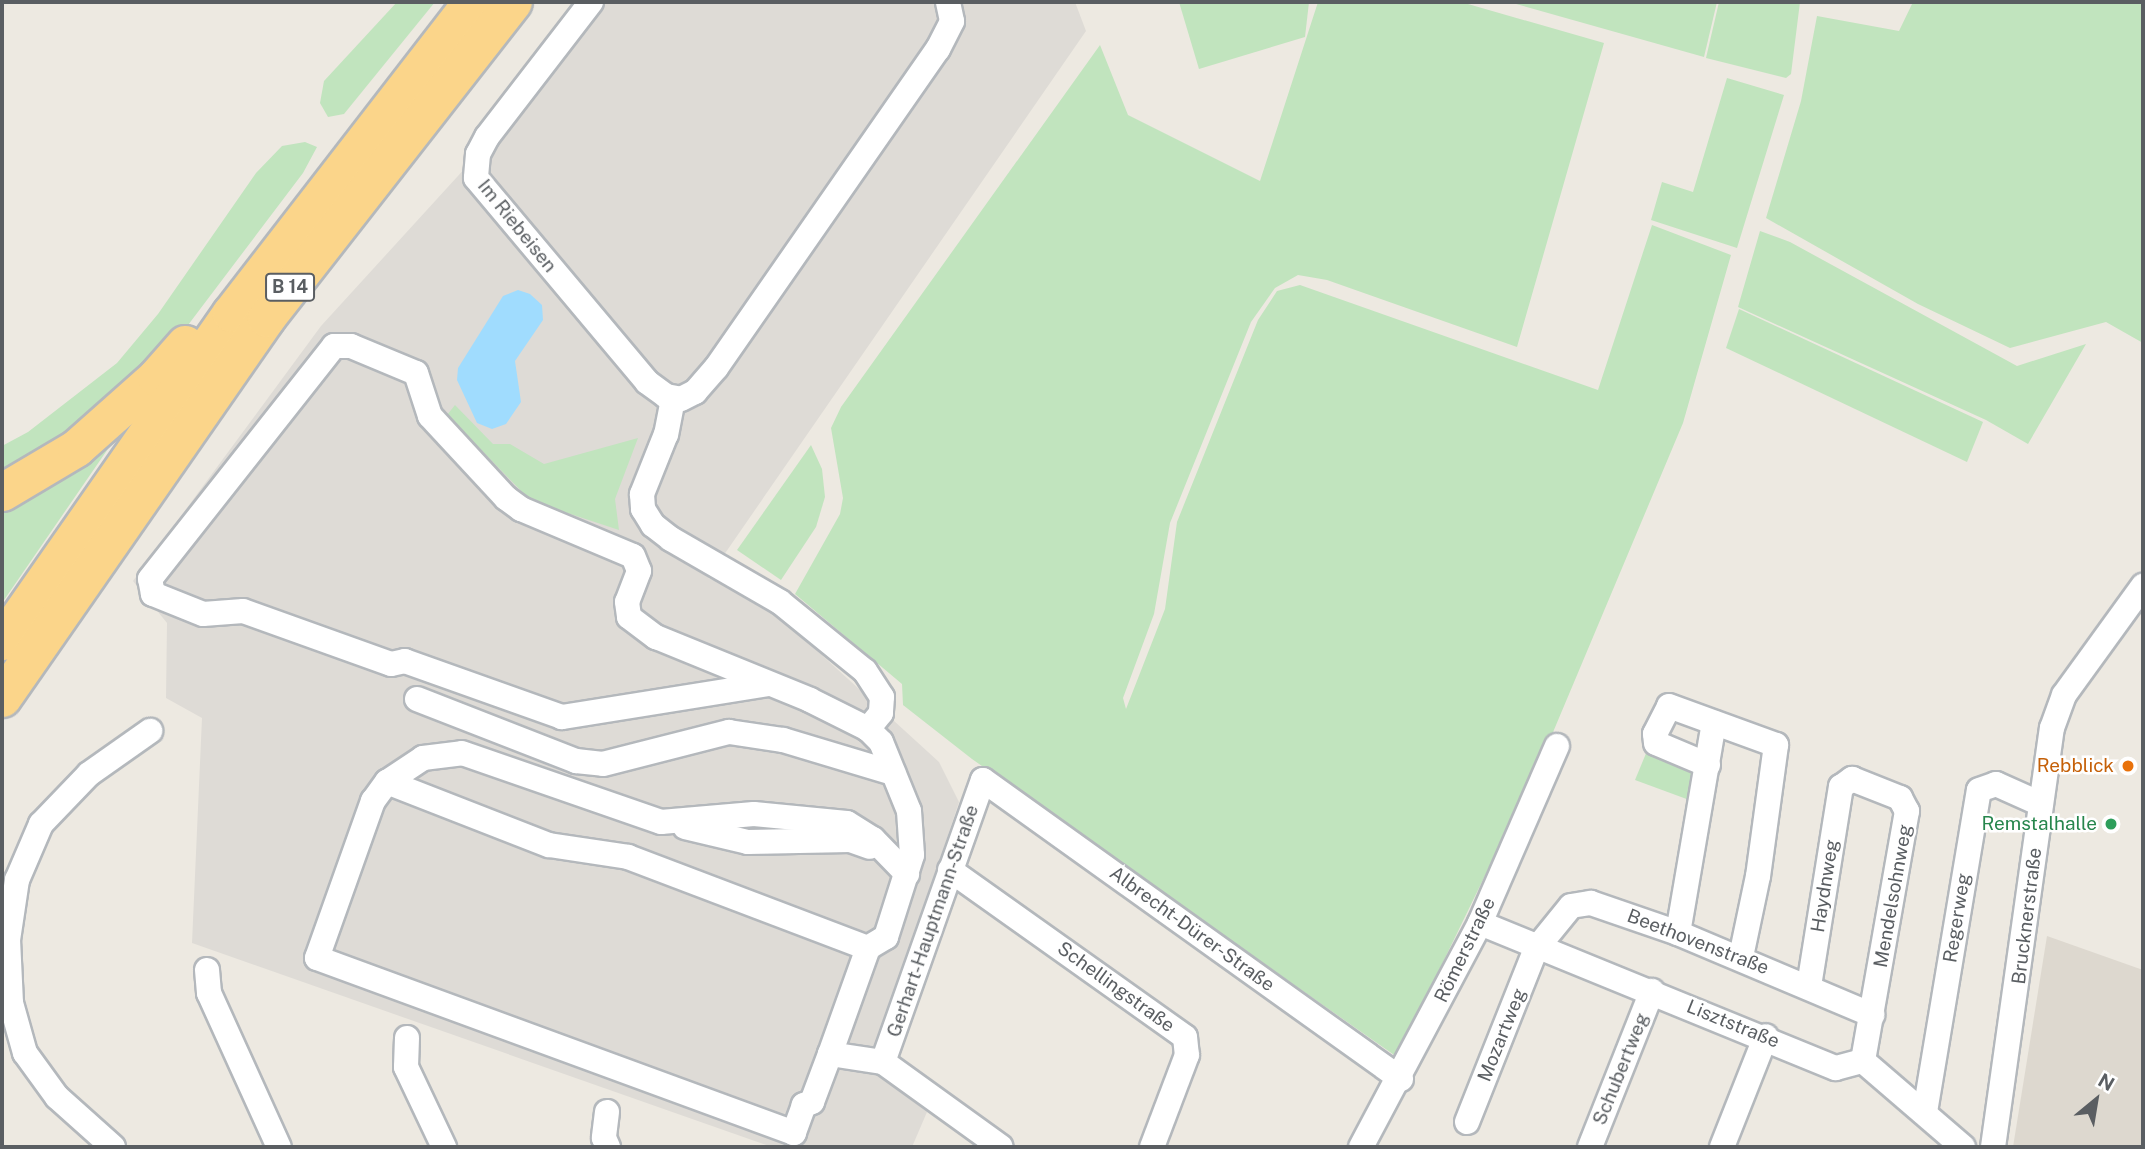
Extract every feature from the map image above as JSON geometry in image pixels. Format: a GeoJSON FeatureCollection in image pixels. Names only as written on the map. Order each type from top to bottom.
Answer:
{"type":"FeatureCollection","features":[{"type":"Feature","properties":{"kind":"highway","name":"B 14"},"geometry":{"type":"LineString","coordinates":[[2,641],[231,313],[471,2]]}},
{"type":"Feature","properties":{"kind":"highway","name":"B 14"},"geometry":{"type":"LineString","coordinates":[[2,698],[266,318],[513,2]]}},
{"type":"Feature","properties":{"kind":"highway"},"geometry":{"type":"LineString","coordinates":[[2,492],[76,448],[156,377],[199,328],[231,313]]}},
{"type":"Feature","properties":{"kind":"street","name":"Im Riebeisen"},"geometry":{"type":"LineString","coordinates":[[591,2],[487,137],[478,154],[476,178],[647,382],[673,399]]}},
{"type":"Feature","properties":{"kind":"street"},"geometry":{"type":"LineString","coordinates":[[868,729],[881,713],[882,697],[865,671],[780,602],[653,526],[643,509],[642,494],[666,434],[673,399],[688,397],[705,383],[938,49],[952,21],[948,2]]}},
{"type":"Feature","properties":{"kind":"street"},"geometry":{"type":"LineString","coordinates":[[769,684],[562,717],[405,661],[391,664],[243,611],[202,614],[153,594],[150,579],[323,359],[342,344],[416,373],[430,416],[513,503],[633,556],[639,571],[627,602],[629,617],[656,637],[769,684],[868,729],[881,742],[913,830],[899,866],[886,937],[868,948],[812,1102],[804,1105],[794,1133],[317,958],[373,801],[387,782],[423,758],[462,753],[661,822],[754,814],[847,823],[873,839],[899,866]]}},
{"type":"Feature","properties":{"kind":"street","name":"Brucknerstraße"},"geometry":{"type":"LineString","coordinates":[[1993,1147],[2052,728],[2064,695],[2143,586]]}},
{"type":"Feature","properties":{"kind":"street"},"geometry":{"type":"LineString","coordinates":[[417,699],[576,761],[603,764],[729,732],[783,740],[893,773]]}},
{"type":"Feature","properties":{"kind":"street"},"geometry":{"type":"LineString","coordinates":[[1708,765],[1664,749],[1655,734],[1665,710],[1675,704],[1714,723],[1776,745],[1758,876],[1741,957]]}},
{"type":"Feature","properties":{"kind":"street"},"geometry":{"type":"LineString","coordinates":[[1678,933],[1714,723]]}},
{"type":"Feature","properties":{"kind":"street"},"geometry":{"type":"LineString","coordinates":[[113,1147],[57,1097],[25,1053],[10,1003],[8,940],[17,880],[41,824],[89,774],[150,731]]}},
{"type":"Feature","properties":{"kind":"street","name":"Römerstraße"},"geometry":{"type":"LineString","coordinates":[[1361,1147],[1401,1079],[1480,923],[1557,746]]}},
{"type":"Feature","properties":{"kind":"street","name":"Mendelsohnweg"},"geometry":{"type":"LineString","coordinates":[[1841,787],[1852,779],[1900,798],[1908,811],[1863,1060]]}},
{"type":"Feature","properties":{"kind":"street","name":"Gerhart-Hauptmann-Straße"},"geometry":{"type":"LineString","coordinates":[[883,1062],[983,780]]}},
{"type":"Feature","properties":{"kind":"street","name":"Albrecht-Dürer-Straße"},"geometry":{"type":"LineString","coordinates":[[983,780],[1401,1079]]}},
{"type":"Feature","properties":{"kind":"street"},"geometry":{"type":"LineString","coordinates":[[387,782],[549,845],[628,858],[868,948]]}},
{"type":"Feature","properties":{"kind":"street","name":"Regerweg"},"geometry":{"type":"LineString","coordinates":[[1925,1112],[1979,790],[1996,785],[2041,804]]}},
{"type":"Feature","properties":{"kind":"street","name":"Haydnweg"},"geometry":{"type":"LineString","coordinates":[[1809,986],[1841,787]]}},
{"type":"Feature","properties":{"kind":"street","name":"Schellingstraße"},"geometry":{"type":"LineString","coordinates":[[950,870],[1185,1037],[1187,1055],[1152,1147]]}},
{"type":"Feature","properties":{"kind":"street","name":"Beethovenstraße"},"geometry":{"type":"LineString","coordinates":[[1536,949],[1571,906],[1591,903],[1741,957],[1872,1015]]}},
{"type":"Feature","properties":{"kind":"street","name":"Lisztstraße"},"geometry":{"type":"LineString","coordinates":[[1480,923],[1536,949],[1766,1036],[1836,1068],[1863,1060]]}},
{"type":"Feature","properties":{"kind":"street","name":"Mozartweg"},"geometry":{"type":"LineString","coordinates":[[1467,1122],[1536,949]]}},
{"type":"Feature","properties":{"kind":"street"},"geometry":{"type":"LineString","coordinates":[[207,970],[209,993],[279,1147]]}},
{"type":"Feature","properties":{"kind":"street","name":"Schubertweg"},"geometry":{"type":"LineString","coordinates":[[1590,1147],[1652,991]]}},
{"type":"Feature","properties":{"kind":"street"},"geometry":{"type":"LineString","coordinates":[[1722,1147],[1766,1036]]}},
{"type":"Feature","properties":{"kind":"street"},"geometry":{"type":"LineString","coordinates":[[407,1038],[406,1067],[444,1147]]}},
{"type":"Feature","properties":{"kind":"street"},"geometry":{"type":"LineString","coordinates":[[830,1054],[883,1062],[1001,1147]]}},
{"type":"Feature","properties":{"kind":"street"},"geometry":{"type":"LineString","coordinates":[[1863,1060],[1963,1147]]}},
{"type":"Feature","properties":{"kind":"street"},"geometry":{"type":"LineString","coordinates":[[607,1112],[604,1138],[608,1147]]}},
{"type":"Feature","properties":{"kind":"shaded area"},"geometry":{"type":"Polygon","coordinates":[[[598,2],[1075,2],[1086,31],[708,578],[757,596],[939,762],[959,802],[870,1069],[927,1112],[912,1147],[772,1147],[192,943],[202,718],[166,698],[167,623],[133,581],[321,326],[478,154],[598,2]]]}},
{"type":"Feature","properties":{"kind":"shaded area"},"geometry":{"type":"Polygon","coordinates":[[[2047,936],[2143,970],[2143,1147],[2013,1147],[2047,936]]]}},
{"type":"Feature","properties":{"kind":"green space"},"geometry":{"type":"Polygon","coordinates":[[[397,2],[435,2],[344,114],[328,117],[320,103],[324,81],[397,2]]]}},
{"type":"Feature","properties":{"kind":"green space"},"geometry":{"type":"Polygon","coordinates":[[[1179,2],[1309,2],[1305,37],[1199,69],[1179,2]]]}},
{"type":"Feature","properties":{"kind":"green space"},"geometry":{"type":"Polygon","coordinates":[[[1318,2],[1461,2],[1604,43],[1517,347],[1327,280],[1298,275],[1275,288],[1251,322],[1170,523],[1154,614],[1123,698],[1126,709],[1165,609],[1177,522],[1258,320],[1277,291],[1300,285],[1598,390],[1652,225],[1731,255],[1683,423],[1543,756],[1397,1057],[972,759],[903,705],[902,684],[795,594],[840,514],[843,498],[831,428],[841,407],[1100,45],[1128,115],[1260,181],[1318,2]]]}},
{"type":"Feature","properties":{"kind":"green space"},"geometry":{"type":"Polygon","coordinates":[[[1509,2],[1717,2],[1704,57],[1509,2]]]}},
{"type":"Feature","properties":{"kind":"green space"},"geometry":{"type":"Polygon","coordinates":[[[1719,2],[1800,2],[1791,74],[1786,78],[1706,58],[1719,2]]]}},
{"type":"Feature","properties":{"kind":"green space"},"geometry":{"type":"Polygon","coordinates":[[[1913,2],[2143,2],[2143,343],[2106,322],[2010,348],[1918,304],[1766,218],[1801,101],[1817,16],[1899,31],[1913,2]]]}},
{"type":"Feature","properties":{"kind":"green space"},"geometry":{"type":"Polygon","coordinates":[[[1727,78],[1784,95],[1737,248],[1651,220],[1662,182],[1693,192],[1727,78]]]}},
{"type":"Feature","properties":{"kind":"green space"},"geometry":{"type":"Polygon","coordinates":[[[305,142],[317,147],[303,173],[179,337],[114,401],[2,480],[2,446],[28,432],[117,363],[158,314],[256,173],[282,146],[305,142]]]}},
{"type":"Feature","properties":{"kind":"green space"},"geometry":{"type":"Polygon","coordinates":[[[1760,231],[1790,242],[2017,366],[2086,344],[2028,444],[1986,420],[1738,307],[1760,231]]]}},
{"type":"Feature","properties":{"kind":"green space"},"geometry":{"type":"Polygon","coordinates":[[[1739,309],[1983,422],[1967,462],[1726,348],[1739,309]]]}},
{"type":"Feature","properties":{"kind":"green space"},"geometry":{"type":"Polygon","coordinates":[[[455,405],[493,444],[510,444],[544,464],[638,438],[615,499],[619,530],[531,501],[447,415],[455,405]]]}},
{"type":"Feature","properties":{"kind":"green space"},"geometry":{"type":"Polygon","coordinates":[[[134,411],[2,603],[2,499],[134,411]]]}},
{"type":"Feature","properties":{"kind":"green space"},"geometry":{"type":"Polygon","coordinates":[[[811,445],[822,469],[825,497],[816,527],[781,580],[737,550],[811,445]]]}},
{"type":"Feature","properties":{"kind":"green space"},"geometry":{"type":"Polygon","coordinates":[[[1647,751],[1696,771],[1692,801],[1635,780],[1647,751]]]}},
{"type":"Feature","properties":{"kind":"water"},"geometry":{"type":"Polygon","coordinates":[[[518,290],[530,294],[542,305],[543,320],[515,361],[521,402],[506,424],[492,429],[477,423],[457,380],[458,368],[503,296],[518,290]]]}},
{"type":"Feature","properties":{"kind":"place","name":"Rebblick"},"geometry":{"type":"Point","coordinates":[2128,766]}},
{"type":"Feature","properties":{"kind":"place","name":"Remstalhalle"},"geometry":{"type":"Point","coordinates":[2111,824]}}]}
